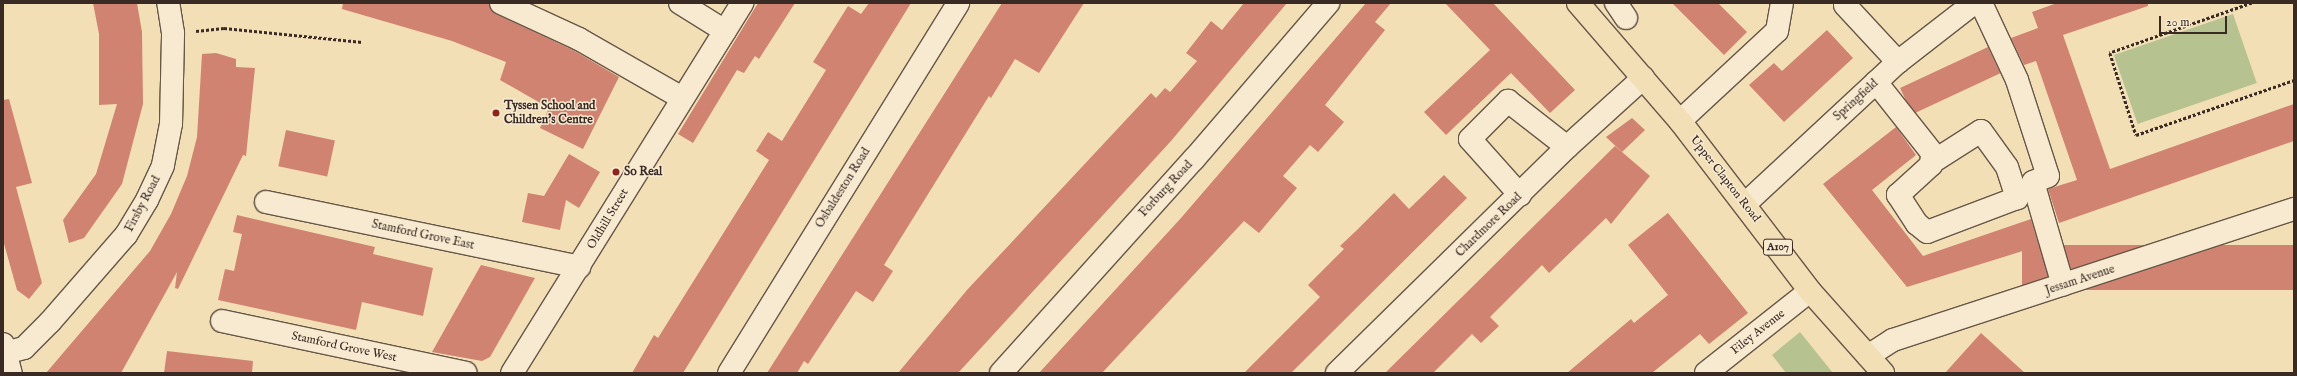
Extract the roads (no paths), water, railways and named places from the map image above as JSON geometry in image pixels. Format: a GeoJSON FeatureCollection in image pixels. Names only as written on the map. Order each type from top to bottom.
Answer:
{"type":"FeatureCollection","features":[{"type":"Feature","properties":{"kind":"highway","name":"A107"},"geometry":{"type":"LineString","coordinates":[[1578,3],[1643,78]]}},
{"type":"Feature","properties":{"kind":"highway","name":"Upper Clapton Road"},"geometry":{"type":"LineString","coordinates":[[1643,78],[1680,121],[1745,204],[1810,291],[1883,373]]}},
{"type":"Feature","properties":{"kind":"street","name":"Firsby Road"},"geometry":{"type":"LineString","coordinates":[[6,357],[24,348],[50,322],[126,235],[147,200],[163,165],[171,124],[173,33],[168,3]]}},
{"type":"Feature","properties":{"kind":"street"},"geometry":{"type":"LineString","coordinates":[[501,3],[579,39],[682,98]]}},
{"type":"Feature","properties":{"kind":"street"},"geometry":{"type":"LineString","coordinates":[[680,3],[725,31]]}},
{"type":"Feature","properties":{"kind":"street","name":"Oldhill Street"},"geometry":{"type":"LineString","coordinates":[[512,373],[742,3]]}},
{"type":"Feature","properties":{"kind":"street","name":"Osbaldeston Road"},"geometry":{"type":"LineString","coordinates":[[729,373],[958,3]]}},
{"type":"Feature","properties":{"kind":"street","name":"Forburg Road"},"geometry":{"type":"LineString","coordinates":[[1001,373],[1194,159],[1328,3]]}},
{"type":"Feature","properties":{"kind":"street","name":"Springfield"},"geometry":{"type":"LineString","coordinates":[[1745,204],[1898,62],[1974,3]]}},
{"type":"Feature","properties":{"kind":"street"},"geometry":{"type":"LineString","coordinates":[[1981,3],[2017,80],[2048,176],[2033,182],[2063,285]]}},
{"type":"Feature","properties":{"kind":"street"},"geometry":{"type":"LineString","coordinates":[[1680,121],[1777,31],[1784,4]]}},
{"type":"Feature","properties":{"kind":"street"},"geometry":{"type":"LineString","coordinates":[[1845,5],[1898,62]]}},
{"type":"Feature","properties":{"kind":"street","name":"Chardmore Road"},"geometry":{"type":"LineString","coordinates":[[1337,373],[1520,195],[1567,147],[1643,78]]}},
{"type":"Feature","properties":{"kind":"street"},"geometry":{"type":"LineString","coordinates":[[1876,82],[1932,156],[1937,159],[1980,131],[2007,167],[2018,198],[1927,232],[1917,224],[1898,195],[1931,165],[1932,156]]}},
{"type":"Feature","properties":{"kind":"street"},"geometry":{"type":"LineString","coordinates":[[1520,195],[1470,139],[1502,106],[1508,101],[1567,147]]}},
{"type":"Feature","properties":{"kind":"street","name":"Stamford Grove East"},"geometry":{"type":"LineString","coordinates":[[266,202],[579,267]]}},
{"type":"Feature","properties":{"kind":"street","name":"Jessam Avenue"},"geometry":{"type":"LineString","coordinates":[[1868,356],[1893,340],[2294,209]]}},
{"type":"Feature","properties":{"kind":"street","name":"Filey Avenue"},"geometry":{"type":"LineString","coordinates":[[1706,373],[1810,291]]}},
{"type":"Feature","properties":{"kind":"street","name":"Stamford Grove West"},"geometry":{"type":"LineString","coordinates":[[222,322],[466,373]]}},
{"type":"Feature","properties":{"kind":"place","name":"Tyssen School and Children's Centre"},"geometry":{"type":"Point","coordinates":[496,113]}},
{"type":"Feature","properties":{"kind":"place","name":"So Real"},"geometry":{"type":"Point","coordinates":[616,172]}}]}
